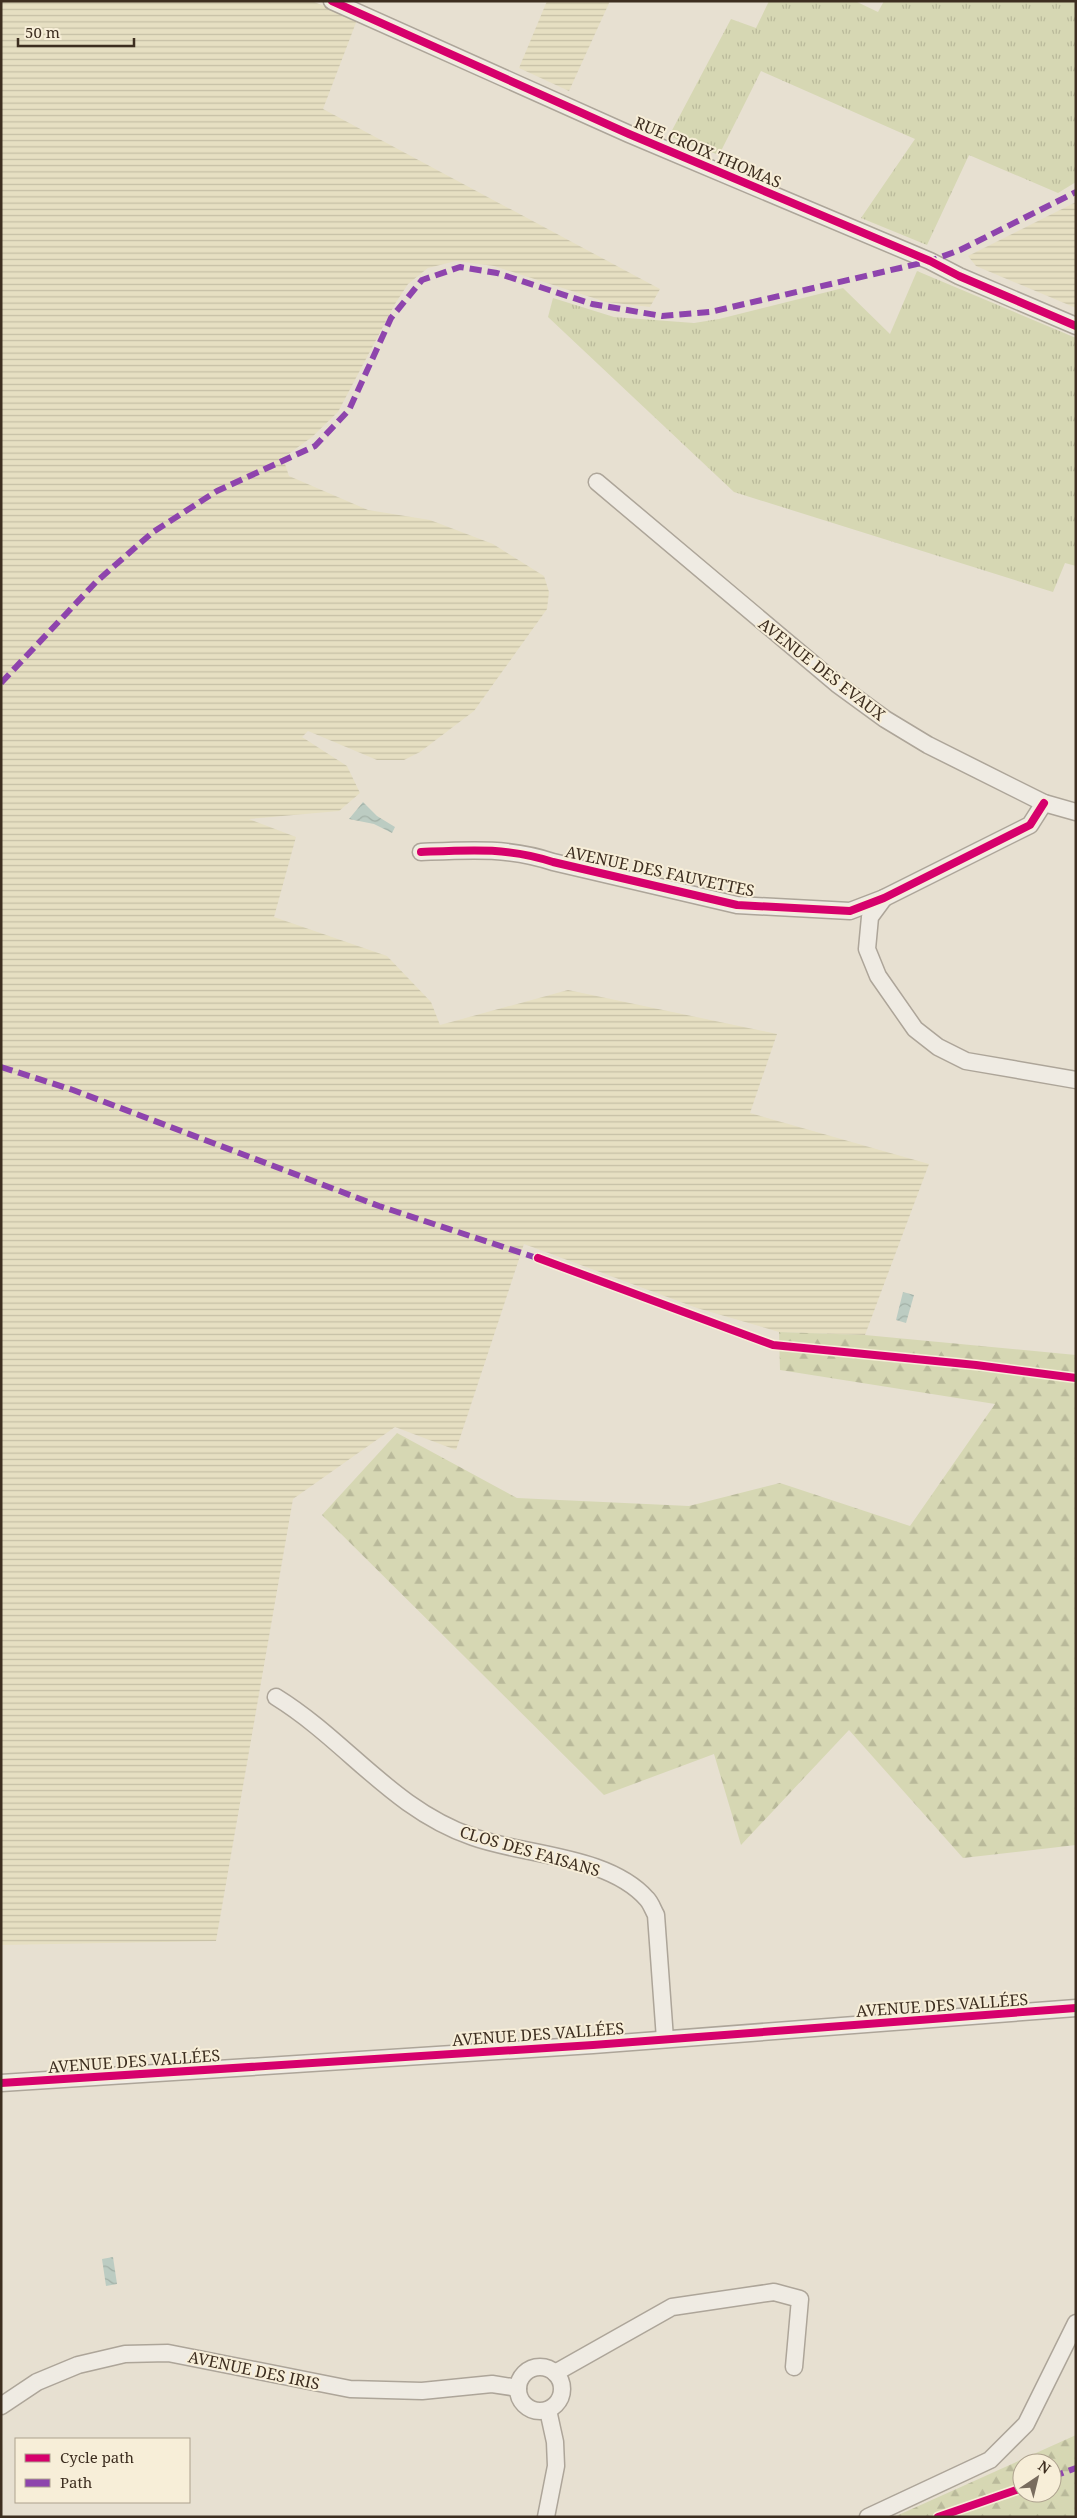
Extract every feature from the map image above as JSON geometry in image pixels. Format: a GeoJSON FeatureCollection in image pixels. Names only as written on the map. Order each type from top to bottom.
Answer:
{"type":"FeatureCollection","features":[{"type":"Feature","properties":{"kind":"street","name":"RUE CROIX THOMAS"},"geometry":{"type":"LineString","coordinates":[[332,1],[620,130],[930,261],[959,276],[1076,326]]}},
{"type":"Feature","properties":{"kind":"street","name":"AVENUE DES EVAUX"},"geometry":{"type":"LineString","coordinates":[[597,482],[837,684],[877,714],[928,745],[1044,803],[1076,812]]}},
{"type":"Feature","properties":{"kind":"street","name":"AVENUE DES FAUVETTES"},"geometry":{"type":"LineString","coordinates":[[421,852],[485,849],[532,855],[553,862],[737,905],[850,911],[884,898],[1030,825],[1044,803]]}},
{"type":"Feature","properties":{"kind":"street"},"geometry":{"type":"LineString","coordinates":[[884,898],[870,917],[867,949],[878,976],[915,1028],[938,1047],[966,1061],[1076,1080]]}},
{"type":"Feature","properties":{"kind":"street","name":"CLOS DES FAISANS"},"geometry":{"type":"LineString","coordinates":[[276,1697],[300,1712],[377,1780],[405,1802],[436,1822],[474,1838],[622,1878],[647,1899],[656,1916],[665,2039]]}},
{"type":"Feature","properties":{"kind":"street","name":"AVENUE DES VALLÉES"},"geometry":{"type":"LineString","coordinates":[[1,2083],[665,2039],[1076,2008]]}},
{"type":"Feature","properties":{"kind":"street"},"geometry":{"type":"LineString","coordinates":[[555,2373],[672,2307],[774,2292],[800,2299],[794,2366]]}},
{"type":"Feature","properties":{"kind":"street"},"geometry":{"type":"LineString","coordinates":[[868,2517],[990,2460],[1026,2424],[1076,2323]]}},
{"type":"Feature","properties":{"kind":"street","name":"AVENUE DES IRIS"},"geometry":{"type":"LineString","coordinates":[[1,2406],[38,2382],[70,2368],[125,2354],[168,2353],[350,2389],[422,2391],[492,2384],[518,2388]]}},
{"type":"Feature","properties":{"kind":"street"},"geometry":{"type":"LineString","coordinates":[[540,2367],[555,2373],[562,2387],[561,2395],[555,2406],[540,2412],[526,2407],[521,2401],[518,2388],[521,2378],[530,2370],[540,2367]]}},
{"type":"Feature","properties":{"kind":"street"},"geometry":{"type":"LineString","coordinates":[[546,2517],[556,2466],[555,2442],[548,2410]]}},
{"type":"Feature","properties":{"kind":"shaded area"},"geometry":{"type":"Polygon","coordinates":[[[1,1],[312,1],[357,20],[323,109],[660,289],[650,307],[606,302],[494,266],[456,261],[428,268],[408,284],[395,304],[338,412],[312,437],[283,458],[289,476],[368,510],[430,520],[493,544],[544,576],[549,592],[547,609],[474,711],[420,752],[404,760],[377,760],[308,731],[302,737],[347,766],[360,793],[339,811],[249,819],[296,837],[274,917],[387,956],[431,1002],[440,1025],[568,990],[777,1034],[750,1113],[929,1164],[865,1335],[779,1332],[697,1308],[524,1244],[456,1450],[395,1427],[293,1499],[216,1941],[1,1945],[1,1]]]}},
{"type":"Feature","properties":{"kind":"shaded area"},"geometry":{"type":"Polygon","coordinates":[[[547,1],[610,1],[569,91],[519,68],[547,1]]]}},
{"type":"Feature","properties":{"kind":"shaded area"},"geometry":{"type":"Polygon","coordinates":[[[1076,202],[1076,308],[976,266],[968,256],[1076,202]]]}},
{"type":"Feature","properties":{"kind":"green space"},"geometry":{"type":"Polygon","coordinates":[[[769,1],[855,1],[878,12],[884,1],[1076,1],[1076,182],[1058,193],[969,155],[927,245],[861,218],[915,139],[761,71],[719,155],[669,136],[731,19],[756,28],[769,1]]]}},
{"type":"Feature","properties":{"kind":"green space"},"geometry":{"type":"Polygon","coordinates":[[[917,271],[1076,338],[1076,566],[1065,563],[1053,592],[734,492],[548,317],[553,298],[614,317],[694,323],[719,319],[843,288],[890,334],[917,271]]]}},
{"type":"Feature","properties":{"kind":"green space"},"geometry":{"type":"Polygon","coordinates":[[[779,1332],[865,1335],[1076,1355],[1076,1845],[963,1858],[849,1730],[741,1845],[714,1754],[604,1795],[322,1515],[397,1433],[517,1498],[689,1506],[780,1483],[910,1526],[995,1404],[780,1370],[779,1332]]]}},
{"type":"Feature","properties":{"kind":"green space"},"geometry":{"type":"Polygon","coordinates":[[[1076,2435],[1076,2517],[894,2517],[1012,2464],[1012,2503],[1062,2503],[1062,2453],[1036,2453],[1076,2435]]]}},
{"type":"Feature","properties":{"kind":"water"},"geometry":{"type":"Polygon","coordinates":[[[363,802],[377,816],[395,827],[392,833],[374,824],[349,819],[363,802]]]}},
{"type":"Feature","properties":{"kind":"water"},"geometry":{"type":"Polygon","coordinates":[[[903,1292],[914,1295],[906,1323],[896,1320],[903,1292]]]}},
{"type":"Feature","properties":{"kind":"water"},"geometry":{"type":"Polygon","coordinates":[[[113,2257],[117,2284],[106,2286],[102,2259],[113,2257]]]}},
{"type":"Feature","properties":{"kind":"marked path"},"geometry":{"type":"LineString","coordinates":[[1,683],[96,582],[153,532],[217,491],[315,446],[349,410],[391,318],[422,280],[460,267],[497,273],[592,304],[662,316],[710,312],[930,261],[960,250],[1076,192]]}},
{"type":"Feature","properties":{"kind":"marked path"},"geometry":{"type":"LineString","coordinates":[[1,1067],[73,1090],[379,1206],[540,1259]]}},
{"type":"Feature","properties":{"kind":"marked path"},"geometry":{"type":"LineString","coordinates":[[1062,2473],[1076,2468]]}},
{"type":"Feature","properties":{"kind":"cycle path"},"geometry":{"type":"LineString","coordinates":[[332,1],[629,134],[930,261],[959,276],[1076,326]]}},
{"type":"Feature","properties":{"kind":"cycle path"},"geometry":{"type":"LineString","coordinates":[[421,852],[488,851],[520,854],[737,905],[850,911],[884,898],[1030,825],[1044,803]]}},
{"type":"Feature","properties":{"kind":"cycle path"},"geometry":{"type":"LineString","coordinates":[[538,1258],[773,1345],[976,1365],[1076,1378]]}},
{"type":"Feature","properties":{"kind":"cycle path"},"geometry":{"type":"LineString","coordinates":[[1,2083],[593,2045],[1076,2008]]}},
{"type":"Feature","properties":{"kind":"cycle path"},"geometry":{"type":"LineString","coordinates":[[938,2517],[1012,2491]]}}]}
